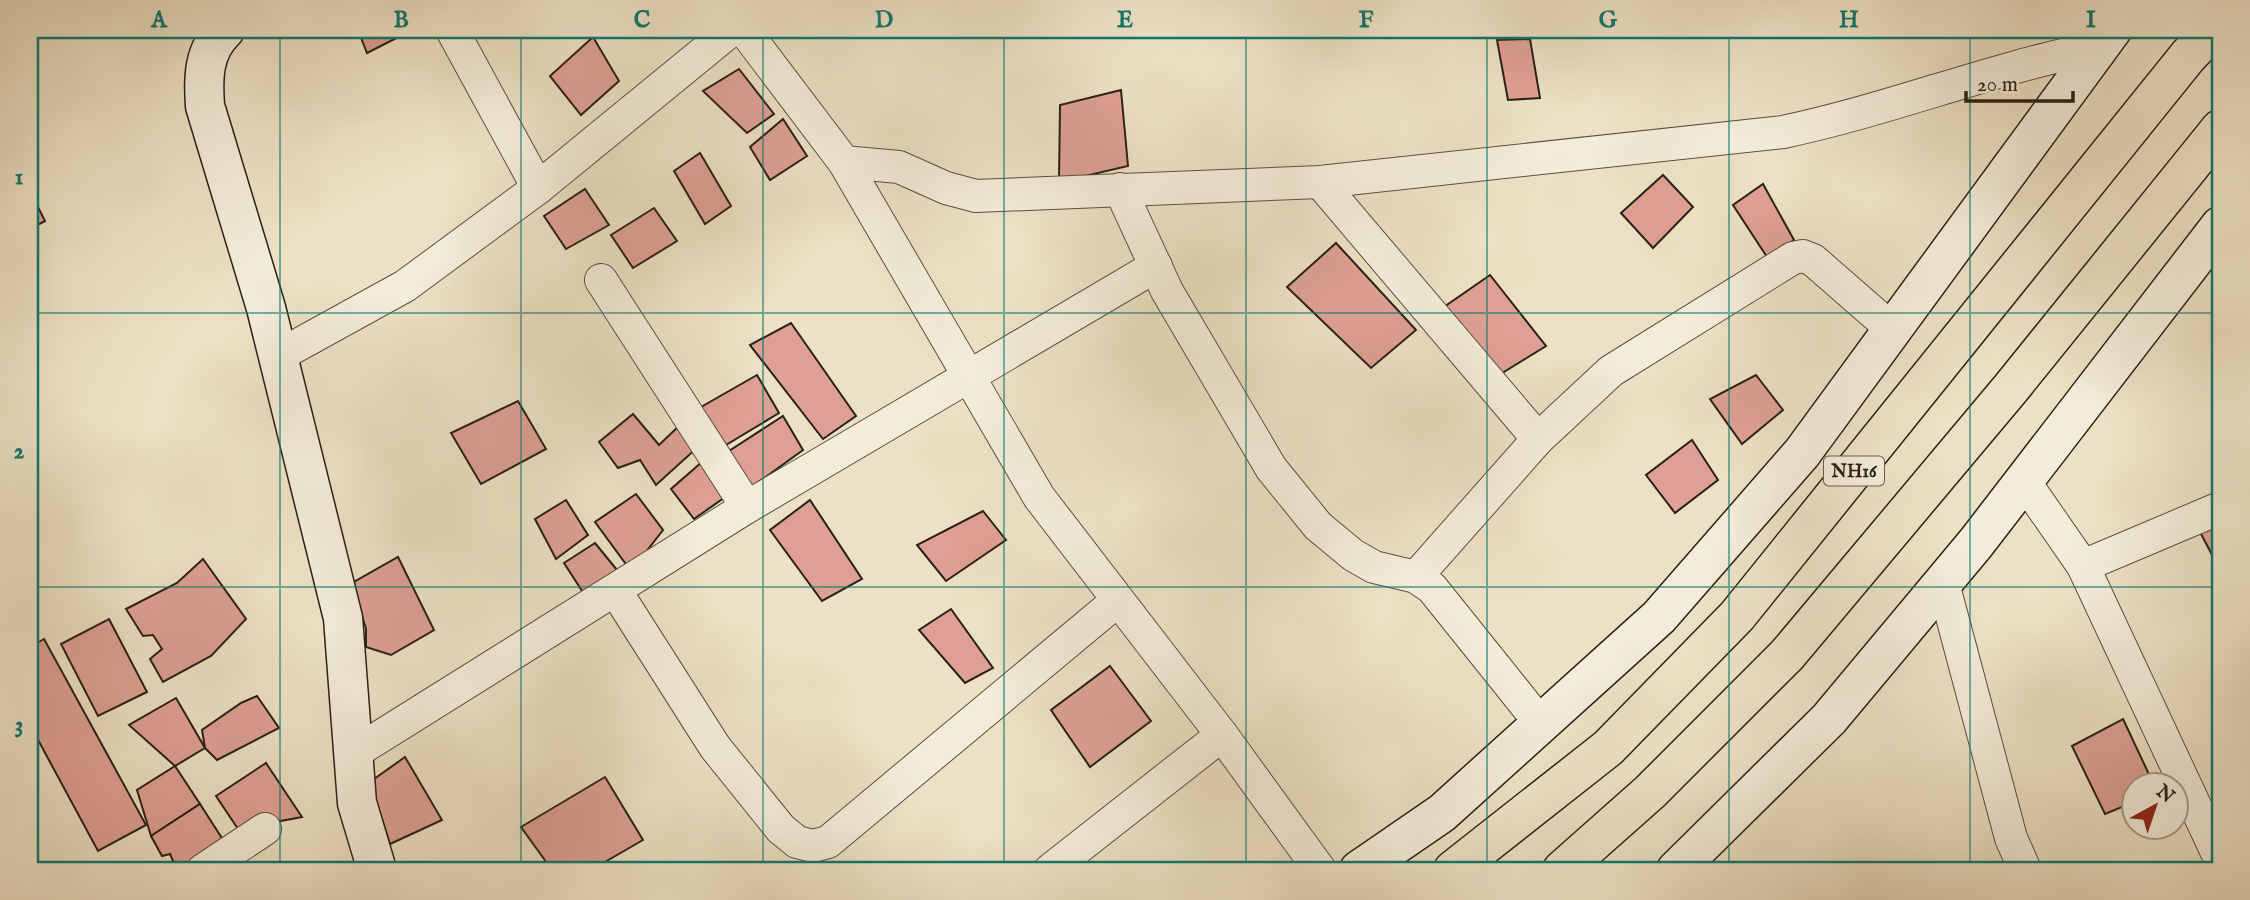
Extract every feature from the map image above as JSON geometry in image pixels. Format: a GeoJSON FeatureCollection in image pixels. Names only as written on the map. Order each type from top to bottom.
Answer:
{"type":"FeatureCollection","features":[{"type":"Feature","properties":{"kind":"highway","name":"NH16"},"geometry":{"type":"LineString","coordinates":[[1453,870],[1608,748],[1737,617],[2180,66],[2213,30]]}},
{"type":"Feature","properties":{"kind":"highway"},"geometry":{"type":"LineString","coordinates":[[1562,870],[1650,792],[1787,655],[2011,388],[2220,129]]}},
{"type":"Feature","properties":{"kind":"main road"},"geometry":{"type":"LineString","coordinates":[[225,30],[208,58],[203,78],[205,106],[278,356],[343,618],[358,803],[377,870]]}},
{"type":"Feature","properties":{"kind":"main road"},"geometry":{"type":"LineString","coordinates":[[1359,870],[1442,813],[1659,617],[1802,453],[2104,39]]}},
{"type":"Feature","properties":{"kind":"main road"},"geometry":{"type":"LineString","coordinates":[[1676,870],[1829,719],[2024,481],[2220,226]]}},
{"type":"Feature","properties":{"kind":"street"},"geometry":{"type":"LineString","coordinates":[[452,30],[538,188]]}},
{"type":"Feature","properties":{"kind":"street"},"geometry":{"type":"LineString","coordinates":[[278,356],[405,286],[538,188],[731,30]]}},
{"type":"Feature","properties":{"kind":"street"},"geometry":{"type":"LineString","coordinates":[[744,30],[844,162],[1039,497],[1222,735],[1320,870]]}},
{"type":"Feature","properties":{"kind":"street"},"geometry":{"type":"LineString","coordinates":[[844,162],[900,167],[946,188],[976,196],[1320,182],[1783,132],[1830,122],[2104,39]]}},
{"type":"Feature","properties":{"kind":"street"},"geometry":{"type":"LineString","coordinates":[[1320,182],[1538,439]]}},
{"type":"Feature","properties":{"kind":"street"},"geometry":{"type":"LineString","coordinates":[[1120,189],[1167,291],[1271,468],[1318,526],[1353,555],[1374,567],[1416,577],[1432,588],[1541,724]]}},
{"type":"Feature","properties":{"kind":"street"},"geometry":{"type":"LineString","coordinates":[[1416,577],[1538,439],[1611,371],[1793,258],[1803,256],[1813,260],[1892,328]]}},
{"type":"Feature","properties":{"kind":"street"},"geometry":{"type":"LineString","coordinates":[[354,753],[747,507],[1156,266]]}},
{"type":"Feature","properties":{"kind":"street"},"geometry":{"type":"LineString","coordinates":[[601,280],[747,507]]}},
{"type":"Feature","properties":{"kind":"street"},"geometry":{"type":"LineString","coordinates":[[2024,481],[2083,566],[2213,829],[2220,859]]}},
{"type":"Feature","properties":{"kind":"street"},"geometry":{"type":"LineString","coordinates":[[2083,566],[2220,508]]}},
{"type":"Feature","properties":{"kind":"street"},"geometry":{"type":"LineString","coordinates":[[1943,583],[2011,838],[2025,870]]}},
{"type":"Feature","properties":{"kind":"street"},"geometry":{"type":"LineString","coordinates":[[615,590],[715,747],[781,829],[797,842],[813,846],[828,842],[1117,601]]}},
{"type":"Feature","properties":{"kind":"street"},"geometry":{"type":"LineString","coordinates":[[1050,870],[1222,735]]}},
{"type":"Feature","properties":{"kind":"street"},"geometry":{"type":"LineString","coordinates":[[202,870],[265,829]]}},
{"type":"Feature","properties":{"kind":"building"},"geometry":{"type":"Polygon","coordinates":[[[358,30],[412,30],[367,53],[358,30]]]}},
{"type":"Feature","properties":{"kind":"building"},"geometry":{"type":"Polygon","coordinates":[[[593,37],[619,81],[581,115],[550,76],[593,37]]]}},
{"type":"Feature","properties":{"kind":"building"},"geometry":{"type":"Polygon","coordinates":[[[1530,39],[1540,98],[1508,100],[1497,40],[1530,39]]]}},
{"type":"Feature","properties":{"kind":"building"},"geometry":{"type":"Polygon","coordinates":[[[739,69],[774,114],[747,133],[703,91],[739,69]]]}},
{"type":"Feature","properties":{"kind":"building"},"geometry":{"type":"Polygon","coordinates":[[[1121,90],[1128,166],[1059,182],[1060,105],[1121,90]]]}},
{"type":"Feature","properties":{"kind":"building"},"geometry":{"type":"Polygon","coordinates":[[[783,119],[807,156],[770,180],[750,147],[783,119]]]}},
{"type":"Feature","properties":{"kind":"building"},"geometry":{"type":"Polygon","coordinates":[[[700,153],[731,206],[705,224],[674,171],[700,153]]]}},
{"type":"Feature","properties":{"kind":"building"},"geometry":{"type":"Polygon","coordinates":[[[1663,175],[1693,207],[1653,248],[1621,213],[1663,175]]]}},
{"type":"Feature","properties":{"kind":"building"},"geometry":{"type":"Polygon","coordinates":[[[1763,184],[1794,240],[1767,257],[1733,205],[1763,184]]]}},
{"type":"Feature","properties":{"kind":"building"},"geometry":{"type":"Polygon","coordinates":[[[585,189],[609,225],[566,249],[544,216],[585,189]]]}},
{"type":"Feature","properties":{"kind":"building"},"geometry":{"type":"Polygon","coordinates":[[[30,191],[45,221],[30,229],[30,191]]]}},
{"type":"Feature","properties":{"kind":"building"},"geometry":{"type":"Polygon","coordinates":[[[654,208],[677,241],[633,268],[611,235],[654,208]]]}},
{"type":"Feature","properties":{"kind":"building"},"geometry":{"type":"Polygon","coordinates":[[[1336,243],[1416,330],[1371,368],[1287,287],[1336,243]]]}},
{"type":"Feature","properties":{"kind":"building"},"geometry":{"type":"Polygon","coordinates":[[[1490,275],[1546,346],[1499,375],[1444,307],[1490,275]]]}},
{"type":"Feature","properties":{"kind":"building"},"geometry":{"type":"Polygon","coordinates":[[[791,323],[856,416],[823,439],[750,345],[791,323]]]}},
{"type":"Feature","properties":{"kind":"building"},"geometry":{"type":"Polygon","coordinates":[[[757,375],[779,413],[726,445],[701,407],[757,375]]]}},
{"type":"Feature","properties":{"kind":"building"},"geometry":{"type":"Polygon","coordinates":[[[1756,375],[1783,410],[1742,444],[1710,399],[1756,375]]]}},
{"type":"Feature","properties":{"kind":"building"},"geometry":{"type":"Polygon","coordinates":[[[518,401],[546,449],[481,484],[451,433],[518,401]]]}},
{"type":"Feature","properties":{"kind":"building"},"geometry":{"type":"Polygon","coordinates":[[[633,414],[659,445],[681,424],[699,446],[656,485],[640,460],[618,468],[599,442],[633,414]]]}},
{"type":"Feature","properties":{"kind":"building"},"geometry":{"type":"Polygon","coordinates":[[[783,416],[803,450],[752,487],[729,451],[783,416]]]}},
{"type":"Feature","properties":{"kind":"building"},"geometry":{"type":"Polygon","coordinates":[[[1692,440],[1718,480],[1675,513],[1646,475],[1692,440]]]}},
{"type":"Feature","properties":{"kind":"building"},"geometry":{"type":"Polygon","coordinates":[[[702,462],[728,495],[694,519],[671,489],[702,462]]]}},
{"type":"Feature","properties":{"kind":"building"},"geometry":{"type":"Polygon","coordinates":[[[636,494],[663,530],[631,571],[595,522],[636,494]]]}},
{"type":"Feature","properties":{"kind":"building"},"geometry":{"type":"Polygon","coordinates":[[[566,500],[588,535],[556,559],[535,519],[566,500]]]}},
{"type":"Feature","properties":{"kind":"building"},"geometry":{"type":"Polygon","coordinates":[[[810,500],[862,579],[822,601],[770,530],[810,500]]]}},
{"type":"Feature","properties":{"kind":"building"},"geometry":{"type":"Polygon","coordinates":[[[983,511],[1006,540],[946,581],[917,545],[983,511]]]}},
{"type":"Feature","properties":{"kind":"building"},"geometry":{"type":"Polygon","coordinates":[[[2220,526],[2220,570],[2200,532],[2220,526]]]}},
{"type":"Feature","properties":{"kind":"building"},"geometry":{"type":"Polygon","coordinates":[[[595,543],[617,570],[586,597],[564,563],[595,543]]]}},
{"type":"Feature","properties":{"kind":"building"},"geometry":{"type":"Polygon","coordinates":[[[398,557],[434,630],[391,655],[366,647],[366,629],[352,583],[398,557]]]}},
{"type":"Feature","properties":{"kind":"building"},"geometry":{"type":"Polygon","coordinates":[[[203,559],[246,619],[211,656],[163,682],[150,659],[162,649],[153,635],[143,636],[126,609],[177,583],[203,559]]]}},
{"type":"Feature","properties":{"kind":"building"},"geometry":{"type":"Polygon","coordinates":[[[951,609],[993,668],[965,683],[919,630],[951,609]]]}},
{"type":"Feature","properties":{"kind":"building"},"geometry":{"type":"Polygon","coordinates":[[[109,619],[147,692],[98,716],[61,644],[109,619]]]}},
{"type":"Feature","properties":{"kind":"building"},"geometry":{"type":"Polygon","coordinates":[[[44,639],[146,825],[98,851],[30,725],[30,647],[44,639]]]}},
{"type":"Feature","properties":{"kind":"building"},"geometry":{"type":"Polygon","coordinates":[[[1110,666],[1151,721],[1090,767],[1051,710],[1110,666]]]}},
{"type":"Feature","properties":{"kind":"building"},"geometry":{"type":"Polygon","coordinates":[[[257,696],[279,728],[217,760],[205,748],[202,730],[241,703],[257,696]]]}},
{"type":"Feature","properties":{"kind":"building"},"geometry":{"type":"Polygon","coordinates":[[[176,698],[205,748],[175,766],[129,725],[176,698]]]}},
{"type":"Feature","properties":{"kind":"building"},"geometry":{"type":"Polygon","coordinates":[[[2123,719],[2147,771],[2120,771],[2120,808],[2105,814],[2072,746],[2123,719]]]}},
{"type":"Feature","properties":{"kind":"building"},"geometry":{"type":"Polygon","coordinates":[[[405,757],[442,820],[390,844],[370,782],[405,757]]]}},
{"type":"Feature","properties":{"kind":"building"},"geometry":{"type":"Polygon","coordinates":[[[266,763],[302,817],[238,829],[216,796],[266,763]]]}},
{"type":"Feature","properties":{"kind":"building"},"geometry":{"type":"Polygon","coordinates":[[[175,766],[200,804],[151,836],[137,790],[175,766]]]}},
{"type":"Feature","properties":{"kind":"building"},"geometry":{"type":"Polygon","coordinates":[[[605,777],[643,840],[591,870],[552,870],[521,827],[605,777]]]}},
{"type":"Feature","properties":{"kind":"building"},"geometry":{"type":"Polygon","coordinates":[[[200,804],[227,846],[188,870],[177,870],[170,854],[162,856],[151,836],[200,804]]]}}]}
